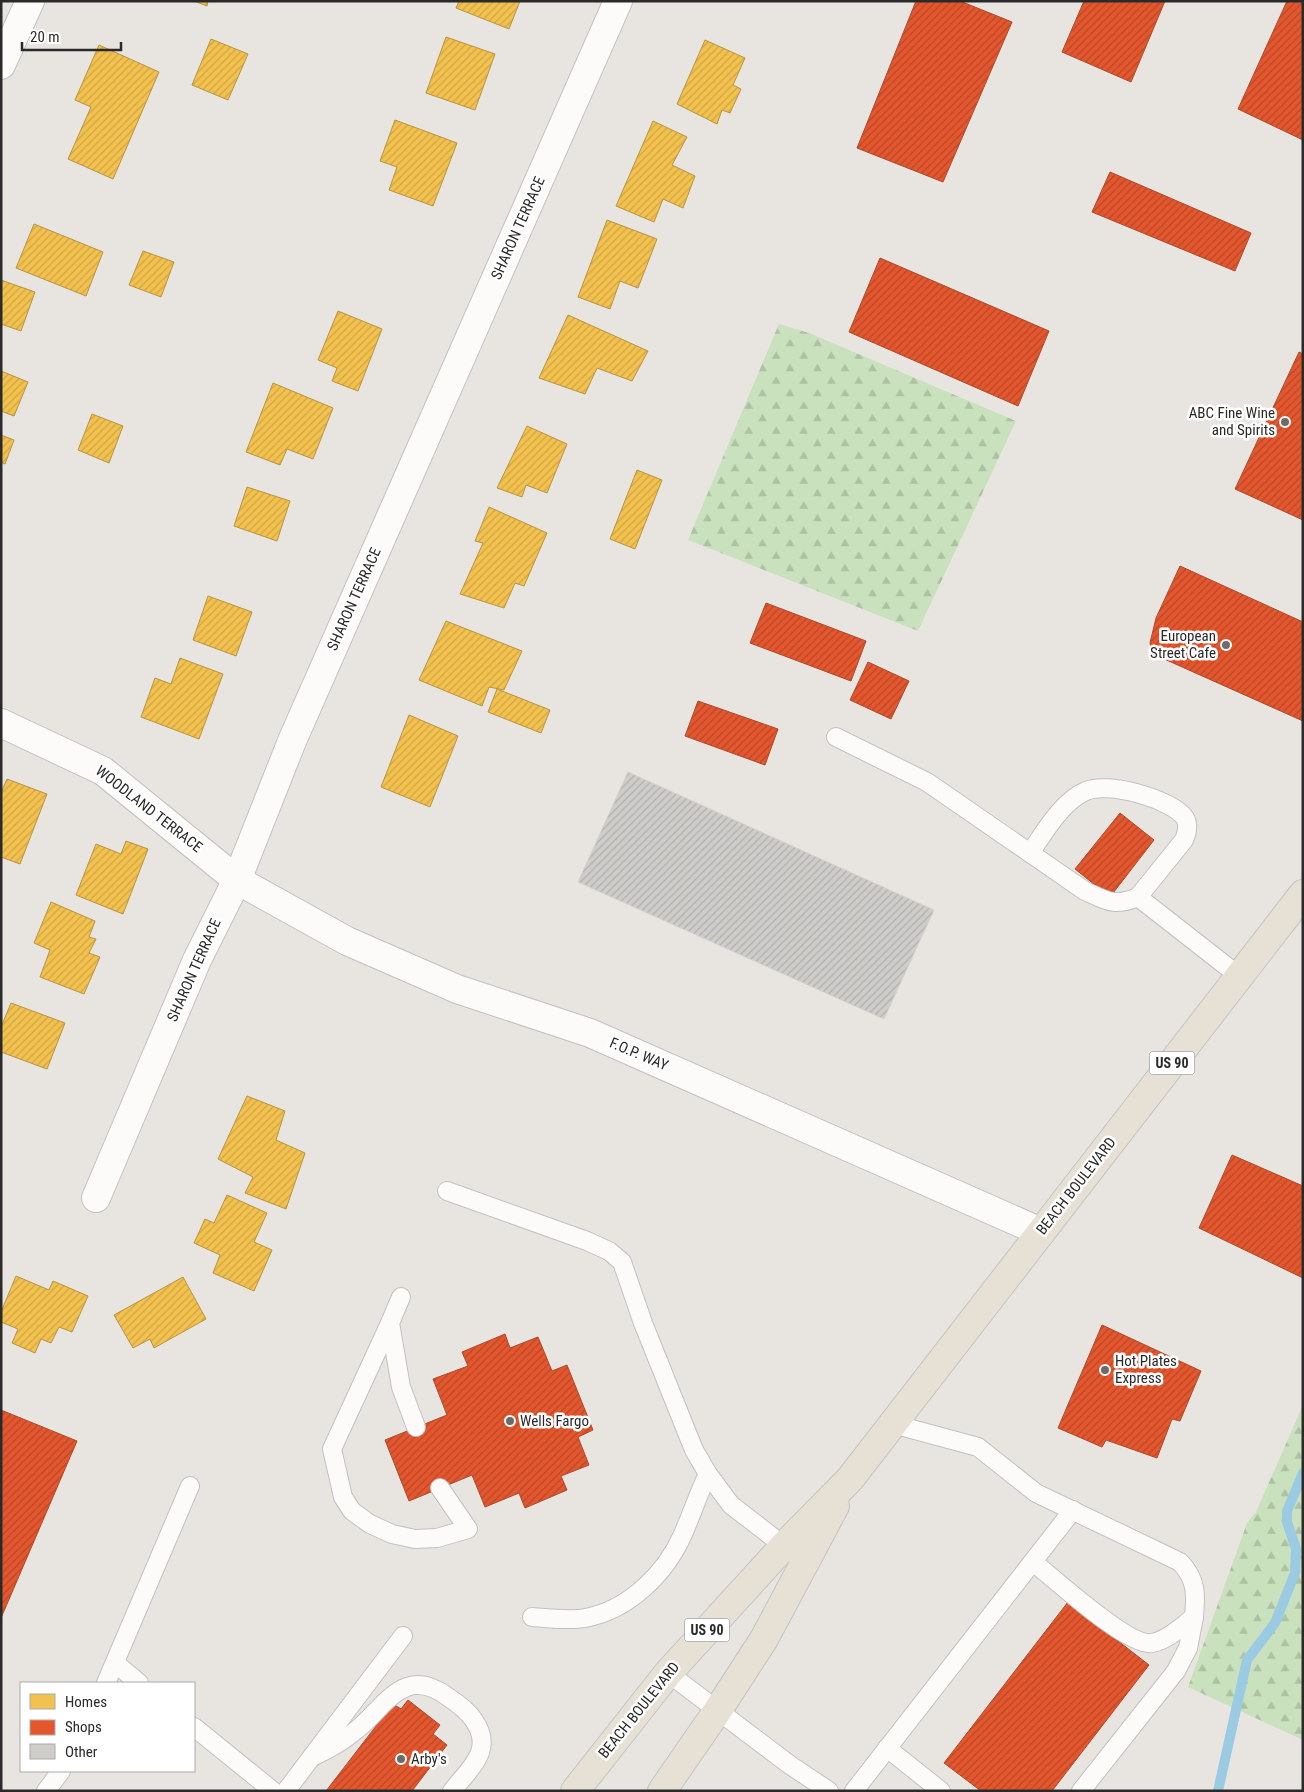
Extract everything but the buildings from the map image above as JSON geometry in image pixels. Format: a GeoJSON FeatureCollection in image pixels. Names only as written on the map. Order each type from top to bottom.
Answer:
{"type":"FeatureCollection","features":[{"type":"Feature","properties":{"kind":"highway","name":"BEACH BOULEVARD"},"geometry":{"type":"LineString","coordinates":[[575,1791],[668,1673],[794,1554],[1040,1232],[1303,894]]}},
{"type":"Feature","properties":{"kind":"highway","name":"BEACH BOULEVARD"},"geometry":{"type":"LineString","coordinates":[[662,1791],[764,1639],[794,1554]]}},
{"type":"Feature","properties":{"kind":"street"},"geometry":{"type":"LineString","coordinates":[[1,65],[30,1]]}},
{"type":"Feature","properties":{"kind":"street","name":"SHARON TERRACE"},"geometry":{"type":"LineString","coordinates":[[96,1198],[197,960],[237,880],[292,741],[618,1]]}},
{"type":"Feature","properties":{"kind":"street","name":"WOODLAND TERRACE"},"geometry":{"type":"LineString","coordinates":[[1,723],[103,771],[237,880]]}},
{"type":"Feature","properties":{"kind":"street","name":"F.O.P. WAY"},"geometry":{"type":"LineString","coordinates":[[237,880],[347,941],[432,980],[590,1033],[1040,1232]]}},
{"type":"Feature","properties":{"kind":"lane"},"geometry":{"type":"LineString","coordinates":[[836,737],[927,782],[1085,891],[1113,903],[1123,903],[1138,898],[1184,840],[1188,830],[1185,818],[1171,807],[1125,789],[1098,787],[1084,791],[1057,814],[1030,853]]}},
{"type":"Feature","properties":{"kind":"lane"},"geometry":{"type":"LineString","coordinates":[[1138,898],[1239,976]]}},
{"type":"Feature","properties":{"kind":"lane"},"geometry":{"type":"LineString","coordinates":[[447,1191],[587,1241],[609,1251],[622,1262],[643,1323],[690,1441],[708,1474],[731,1505],[794,1554]]}},
{"type":"Feature","properties":{"kind":"lane"},"geometry":{"type":"LineString","coordinates":[[401,1297],[332,1449],[342,1497],[352,1511],[370,1524],[392,1534],[415,1539],[438,1538],[468,1529],[440,1488]]}},
{"type":"Feature","properties":{"kind":"lane"},"geometry":{"type":"LineString","coordinates":[[390,1323],[401,1387],[416,1427]]}},
{"type":"Feature","properties":{"kind":"lane"},"geometry":{"type":"LineString","coordinates":[[893,1424],[978,1447],[1036,1493],[1180,1562],[1188,1570],[1196,1591],[1194,1617],[1188,1648],[1176,1670],[1081,1791]]}},
{"type":"Feature","properties":{"kind":"lane"},"geometry":{"type":"LineString","coordinates":[[532,1617],[586,1618],[605,1612],[635,1595],[648,1584],[670,1559],[683,1534],[693,1504],[708,1474]]}},
{"type":"Feature","properties":{"kind":"lane"},"geometry":{"type":"LineString","coordinates":[[106,1682],[190,1486]]}},
{"type":"Feature","properties":{"kind":"lane"},"geometry":{"type":"LineString","coordinates":[[857,1790],[887,1748],[1073,1510]]}},
{"type":"Feature","properties":{"kind":"lane"},"geometry":{"type":"LineString","coordinates":[[1033,1562],[1113,1626],[1136,1639],[1151,1643],[1174,1633],[1194,1617]]}},
{"type":"Feature","properties":{"kind":"lane"},"geometry":{"type":"LineString","coordinates":[[286,1791],[403,1636]]}},
{"type":"Feature","properties":{"kind":"lane"},"geometry":{"type":"LineString","coordinates":[[114,1663],[138,1682]]}},
{"type":"Feature","properties":{"kind":"lane"},"geometry":{"type":"LineString","coordinates":[[668,1673],[829,1791]]}},
{"type":"Feature","properties":{"kind":"lane"},"geometry":{"type":"LineString","coordinates":[[312,1757],[342,1741],[400,1689],[417,1685],[435,1688],[470,1714],[479,1727],[484,1742],[478,1759],[452,1791]]}},
{"type":"Feature","properties":{"kind":"lane"},"geometry":{"type":"LineString","coordinates":[[195,1728],[272,1791]]}},
{"type":"Feature","properties":{"kind":"lane"},"geometry":{"type":"LineString","coordinates":[[887,1748],[941,1791]]}},
{"type":"Feature","properties":{"kind":"lane"},"geometry":{"type":"LineString","coordinates":[[46,1791],[60,1772]]}},
{"type":"Feature","properties":{"kind":"green space"},"geometry":{"type":"Polygon","coordinates":[[[779,324],[809,333],[1016,421],[918,631],[688,540],[779,324]]]}},
{"type":"Feature","properties":{"kind":"green space"},"geometry":{"type":"Polygon","coordinates":[[[1303,1405],[1303,1740],[1188,1687],[1247,1523],[1256,1512],[1303,1405]]]}},
{"type":"Feature","properties":{"kind":"waterway"},"geometry":{"type":"LineString","coordinates":[[1218,1791],[1247,1660],[1275,1623],[1295,1573],[1296,1549],[1287,1522],[1287,1511],[1303,1473]]}},
{"type":"Feature","properties":{"kind":"place","name":"ABC Fine Wine and Spirits"},"geometry":{"type":"Point","coordinates":[1285,422]}},
{"type":"Feature","properties":{"kind":"place","name":"European Street Cafe"},"geometry":{"type":"Point","coordinates":[1226,645]}},
{"type":"Feature","properties":{"kind":"place","name":"Hot Plates Express"},"geometry":{"type":"Point","coordinates":[1105,1370]}},
{"type":"Feature","properties":{"kind":"place","name":"Wells Fargo"},"geometry":{"type":"Point","coordinates":[510,1421]}},
{"type":"Feature","properties":{"kind":"place","name":"Arby's"},"geometry":{"type":"Point","coordinates":[401,1759]}}]}
